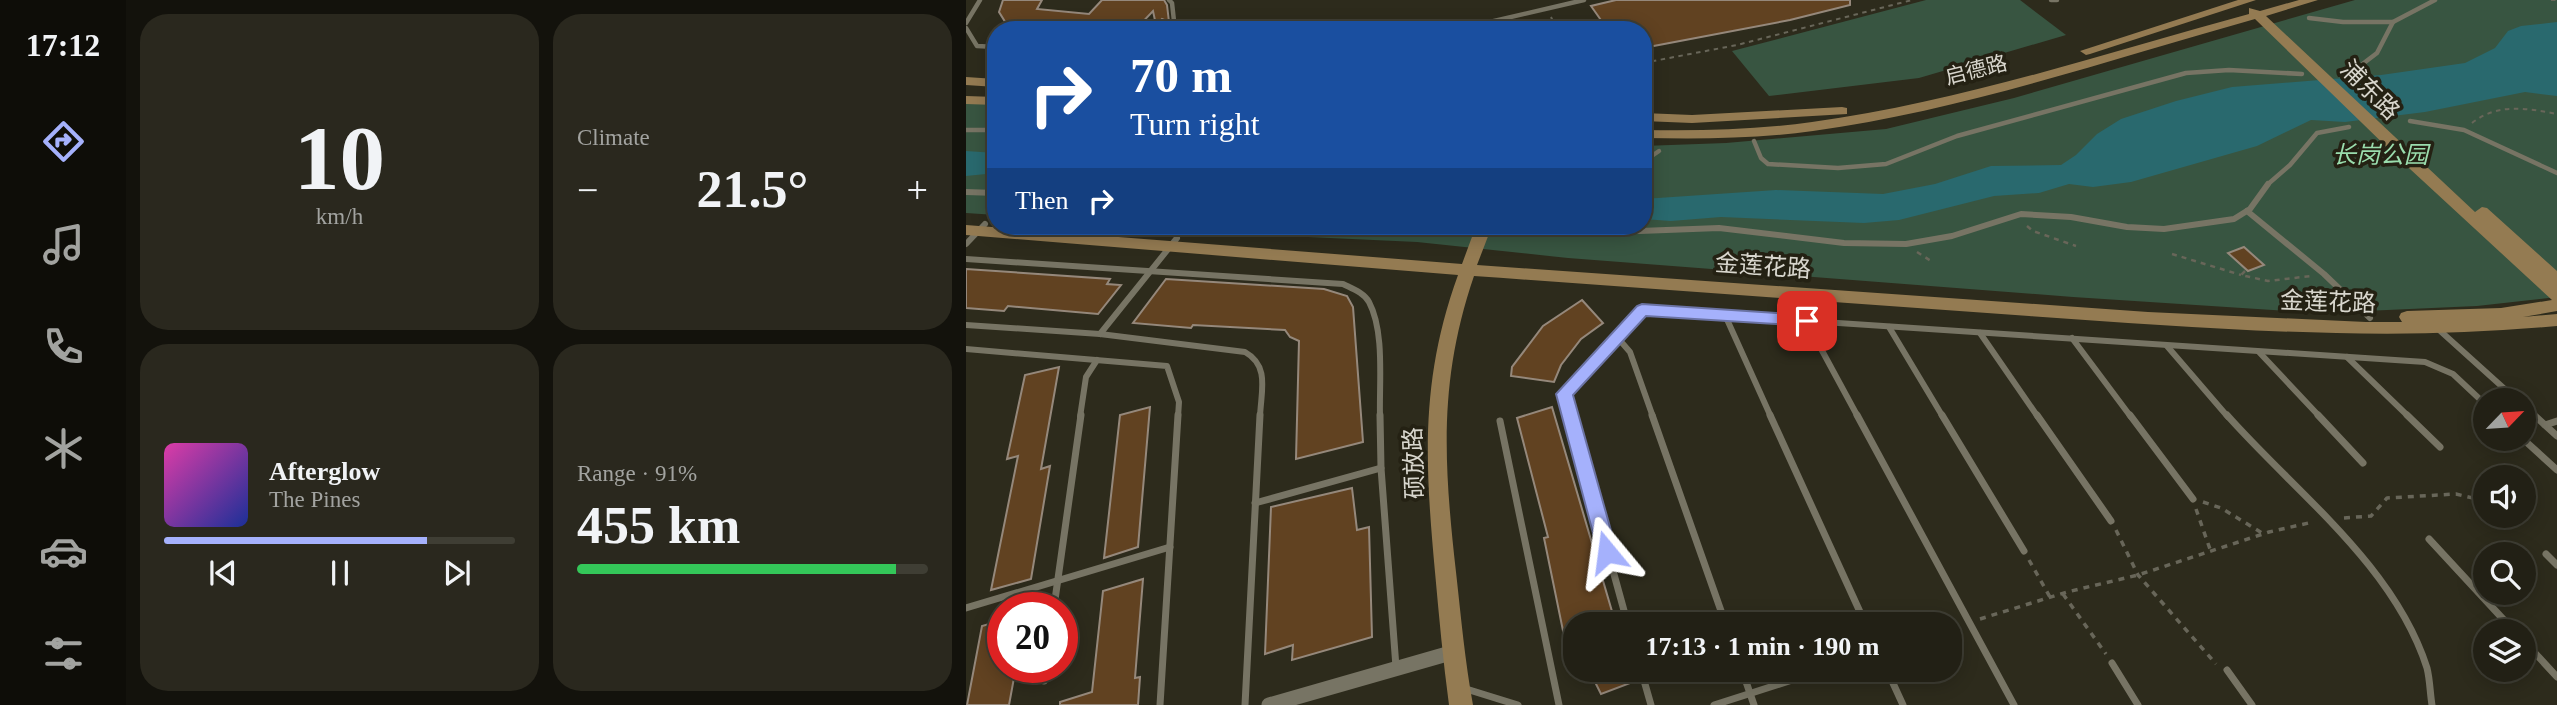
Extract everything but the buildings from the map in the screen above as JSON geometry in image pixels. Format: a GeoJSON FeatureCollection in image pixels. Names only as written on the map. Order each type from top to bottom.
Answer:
{"type":"FeatureCollection","features":[{"type":"Feature","properties":{"kind":"street","name":"启德路"},"geometry":{"type":"LineString","coordinates":[[1652,117],[1744,117],[1859,109],[2054,61],[2248,0]]}},
{"type":"Feature","properties":{"kind":"street","name":"浦东路"},"geometry":{"type":"LineString","coordinates":[[2248,0],[2557,280]]}},
{"type":"Feature","properties":{"kind":"street","name":"启德路"},"geometry":{"type":"LineString","coordinates":[[1652,134],[1699,135],[1782,129],[1872,117],[1993,88],[2312,0]]}},
{"type":"Feature","properties":{"kind":"street","name":"浦东路"},"geometry":{"type":"LineString","coordinates":[[2265,15],[2402,154],[2557,295]]}},
{"type":"Feature","properties":{"kind":"street"},"geometry":{"type":"LineString","coordinates":[[966,81],[987,82]]}},
{"type":"Feature","properties":{"kind":"street"},"geometry":{"type":"LineString","coordinates":[[966,100],[987,101]]}},
{"type":"Feature","properties":{"kind":"street","name":"金莲花路"},"geometry":{"type":"LineString","coordinates":[[1060,235],[2319,320],[2501,314],[2557,305]]}},
{"type":"Feature","properties":{"kind":"street","name":"金莲花路"},"geometry":{"type":"LineString","coordinates":[[1096,235],[1173,243]]}},
{"type":"Feature","properties":{"kind":"street","name":"硕放路"},"geometry":{"type":"LineString","coordinates":[[1459,696],[1437,488],[1436,431],[1444,348],[1480,235]]}},
{"type":"Feature","properties":{"kind":"street","name":"金莲花路"},"geometry":{"type":"LineString","coordinates":[[1469,264],[2162,318],[2366,329],[2482,327],[2557,320]]}},
{"type":"Feature","properties":{"kind":"street"},"geometry":{"type":"LineString","coordinates":[[1269,705],[1454,652]]}},
{"type":"Feature","properties":{"kind":"lane"},"geometry":{"type":"LineString","coordinates":[[980,0],[966,26],[977,46],[987,47]]}},
{"type":"Feature","properties":{"kind":"lane"},"geometry":{"type":"LineString","coordinates":[[1169,0],[1172,3],[1174,21]]}},
{"type":"Feature","properties":{"kind":"lane"},"geometry":{"type":"LineString","coordinates":[[1494,21],[1584,0]]}},
{"type":"Feature","properties":{"kind":"lane"},"geometry":{"type":"LineString","coordinates":[[2051,0],[2057,0]]}},
{"type":"Feature","properties":{"kind":"lane"},"geometry":{"type":"LineString","coordinates":[[2309,18],[2343,22],[2393,22],[2435,0]]}},
{"type":"Feature","properties":{"kind":"lane"},"geometry":{"type":"LineString","coordinates":[[2356,69],[2377,53],[2393,22]]}},
{"type":"Feature","properties":{"kind":"lane"},"geometry":{"type":"LineString","coordinates":[[1754,141],[1761,158],[1769,164],[1838,168],[1874,166],[1895,161],[1970,132],[2186,73],[2229,70],[2302,74]]}},
{"type":"Feature","properties":{"kind":"lane"},"geometry":{"type":"LineString","coordinates":[[2410,121],[2464,130],[2557,173]]}},
{"type":"Feature","properties":{"kind":"lane"},"geometry":{"type":"LineString","coordinates":[[1652,231],[1719,228],[1844,243],[1906,244],[1952,236],[2018,214],[2071,217],[2127,227],[2164,229],[2234,219],[2247,211],[2267,185],[2290,165],[2311,137],[2322,131],[2349,127]]}},
{"type":"Feature","properties":{"kind":"lane"},"geometry":{"type":"LineString","coordinates":[[966,130],[987,130]]}},
{"type":"Feature","properties":{"kind":"lane"},"geometry":{"type":"LineString","coordinates":[[1652,156],[1659,152]]}},
{"type":"Feature","properties":{"kind":"lane"},"geometry":{"type":"LineString","coordinates":[[966,192],[987,193]]}},
{"type":"Feature","properties":{"kind":"lane"},"geometry":{"type":"LineString","coordinates":[[2247,211],[2324,274],[2370,318]]}},
{"type":"Feature","properties":{"kind":"lane"},"geometry":{"type":"LineString","coordinates":[[1100,334],[1173,243]]}},
{"type":"Feature","properties":{"kind":"lane"},"geometry":{"type":"LineString","coordinates":[[966,259],[1343,284],[1360,292],[1372,308],[1377,328],[1381,468],[1396,667]]}},
{"type":"Feature","properties":{"kind":"lane"},"geometry":{"type":"LineString","coordinates":[[1624,612],[1564,394],[1642,310],[2425,362],[2453,374],[2473,393]]}},
{"type":"Feature","properties":{"kind":"lane"},"geometry":{"type":"LineString","coordinates":[[1724,315],[1860,612]]}},
{"type":"Feature","properties":{"kind":"lane"},"geometry":{"type":"LineString","coordinates":[[1807,321],[2014,705]]}},
{"type":"Feature","properties":{"kind":"lane"},"geometry":{"type":"LineString","coordinates":[[966,325],[1100,334],[1245,352],[1258,359],[1262,369],[1245,705]]}},
{"type":"Feature","properties":{"kind":"lane"},"geometry":{"type":"LineString","coordinates":[[1889,327],[2024,551]]}},
{"type":"Feature","properties":{"kind":"lane"},"geometry":{"type":"LineString","coordinates":[[2437,328],[2504,388]]}},
{"type":"Feature","properties":{"kind":"lane"},"geometry":{"type":"LineString","coordinates":[[1980,333],[2111,521]]}},
{"type":"Feature","properties":{"kind":"lane"},"geometry":{"type":"LineString","coordinates":[[1617,337],[1630,352],[1721,612]]}},
{"type":"Feature","properties":{"kind":"lane"},"geometry":{"type":"LineString","coordinates":[[2072,338],[2193,499]]}},
{"type":"Feature","properties":{"kind":"lane"},"geometry":{"type":"LineString","coordinates":[[2167,346],[2387,589],[2417,640],[2433,693],[2432,705]]}},
{"type":"Feature","properties":{"kind":"lane"},"geometry":{"type":"LineString","coordinates":[[966,349],[1167,366],[1179,402],[1160,705]]}},
{"type":"Feature","properties":{"kind":"lane"},"geometry":{"type":"LineString","coordinates":[[2259,352],[2363,463]]}},
{"type":"Feature","properties":{"kind":"lane"},"geometry":{"type":"LineString","coordinates":[[2347,357],[2440,447]]}},
{"type":"Feature","properties":{"kind":"lane"},"geometry":{"type":"LineString","coordinates":[[1056,592],[1086,377],[1097,360]]}},
{"type":"Feature","properties":{"kind":"lane"},"geometry":{"type":"LineString","coordinates":[[2536,417],[2557,436]]}},
{"type":"Feature","properties":{"kind":"lane"},"geometry":{"type":"LineString","coordinates":[[1500,421],[1559,705]]}},
{"type":"Feature","properties":{"kind":"lane"},"geometry":{"type":"LineString","coordinates":[[2545,425],[2557,421]]}},
{"type":"Feature","properties":{"kind":"lane"},"geometry":{"type":"LineString","coordinates":[[2536,451],[2557,470]]}},
{"type":"Feature","properties":{"kind":"lane"},"geometry":{"type":"LineString","coordinates":[[1255,503],[1381,468]]}},
{"type":"Feature","properties":{"kind":"lane"},"geometry":{"type":"LineString","coordinates":[[2429,539],[2503,619]]}},
{"type":"Feature","properties":{"kind":"lane"},"geometry":{"type":"LineString","coordinates":[[966,608],[1170,547]]}},
{"type":"Feature","properties":{"kind":"lane"},"geometry":{"type":"LineString","coordinates":[[2546,554],[2557,565]]}},
{"type":"Feature","properties":{"kind":"lane"},"geometry":{"type":"LineString","coordinates":[[2536,654],[2557,677]]}},
{"type":"Feature","properties":{"kind":"lane"},"geometry":{"type":"LineString","coordinates":[[2112,663],[2138,705]]}},
{"type":"Feature","properties":{"kind":"lane"},"geometry":{"type":"LineString","coordinates":[[2227,670],[2252,705]]}},
{"type":"Feature","properties":{"kind":"lane"},"geometry":{"type":"LineString","coordinates":[[1644,682],[1651,705]]}},
{"type":"Feature","properties":{"kind":"lane"},"geometry":{"type":"LineString","coordinates":[[1746,682],[1754,705]]}},
{"type":"Feature","properties":{"kind":"lane"},"geometry":{"type":"LineString","coordinates":[[1714,705],[1787,682]]}},
{"type":"Feature","properties":{"kind":"lane"},"geometry":{"type":"LineString","coordinates":[[1892,682],[1903,705]]}},
{"type":"Feature","properties":{"kind":"lane"},"geometry":{"type":"LineString","coordinates":[[1459,696],[1518,705]]}},
{"type":"Feature","properties":{"kind":"path"},"geometry":{"type":"LineString","coordinates":[[1652,62],[1808,28],[1912,0]]}},
{"type":"Feature","properties":{"kind":"path"},"geometry":{"type":"LineString","coordinates":[[2551,0],[2557,0]]}},
{"type":"Feature","properties":{"kind":"path"},"geometry":{"type":"LineString","coordinates":[[2464,130],[2483,113],[2506,109],[2557,114]]}},
{"type":"Feature","properties":{"kind":"path"},"geometry":{"type":"LineString","coordinates":[[2018,214],[2033,231],[2076,246]]}},
{"type":"Feature","properties":{"kind":"path"},"geometry":{"type":"LineString","coordinates":[[2172,254],[2252,279],[2282,281],[2324,274]]}},
{"type":"Feature","properties":{"kind":"path"},"geometry":{"type":"LineString","coordinates":[[2241,275],[2245,271]]}},
{"type":"Feature","properties":{"kind":"path"},"geometry":{"type":"LineString","coordinates":[[1970,622],[2063,593],[2138,575],[2263,534],[2325,519],[2371,516],[2387,498],[2456,494],[2473,498]]}},
{"type":"Feature","properties":{"kind":"path"},"geometry":{"type":"LineString","coordinates":[[2193,499],[2221,508],[2263,534]]}},
{"type":"Feature","properties":{"kind":"path"},"geometry":{"type":"LineString","coordinates":[[2193,499],[2211,552]]}},
{"type":"Feature","properties":{"kind":"path"},"geometry":{"type":"LineString","coordinates":[[2111,521],[2138,575],[2211,661],[2227,670]]}},
{"type":"Feature","properties":{"kind":"path"},"geometry":{"type":"LineString","coordinates":[[2024,551],[2050,597]]}},
{"type":"Feature","properties":{"kind":"path"},"geometry":{"type":"LineString","coordinates":[[2063,593],[2112,663]]}},
{"type":"Feature","properties":{"kind":"green space"},"geometry":{"type":"Polygon","coordinates":[[[1926,0],[2020,0],[2066,35],[1919,78],[1769,96],[1732,51],[1926,0]]]}},
{"type":"Feature","properties":{"kind":"green space","name":"长岗公园"},"geometry":{"type":"Polygon","coordinates":[[[2355,0],[2557,0],[2557,297],[2477,306],[2320,313],[1568,258],[1417,242],[1263,235],[1652,235],[1652,146],[1726,143],[1886,129],[2014,98],[2355,0]]]}},
{"type":"Feature","properties":{"kind":"green space"},"geometry":{"type":"Polygon","coordinates":[[[966,102],[987,103],[987,214],[966,213],[966,102]]]}},
{"type":"Feature","properties":{"kind":"water"},"geometry":{"type":"Polygon","coordinates":[[[2557,22],[2557,96],[2525,92],[2425,112],[2345,122],[2311,120],[2257,146],[2131,182],[2093,187],[2069,184],[2039,193],[1994,196],[1899,220],[1864,223],[1721,217],[1652,220],[1652,198],[1776,190],[1883,194],[1935,184],[1991,166],[2061,165],[2076,155],[2097,134],[2121,119],[2176,101],[2232,87],[2381,75],[2465,63],[2495,48],[2508,31],[2521,26],[2557,22]]]}},
{"type":"Feature","properties":{"kind":"water"},"geometry":{"type":"Polygon","coordinates":[[[966,151],[987,152],[987,174],[966,176],[966,151]]]}},
{"type":"Feature","properties":{"kind":"route"},"geometry":{"type":"LineString","coordinates":[[1607,552],[1565,406],[1564,394],[1642,310],[1807,321]]}}]}
